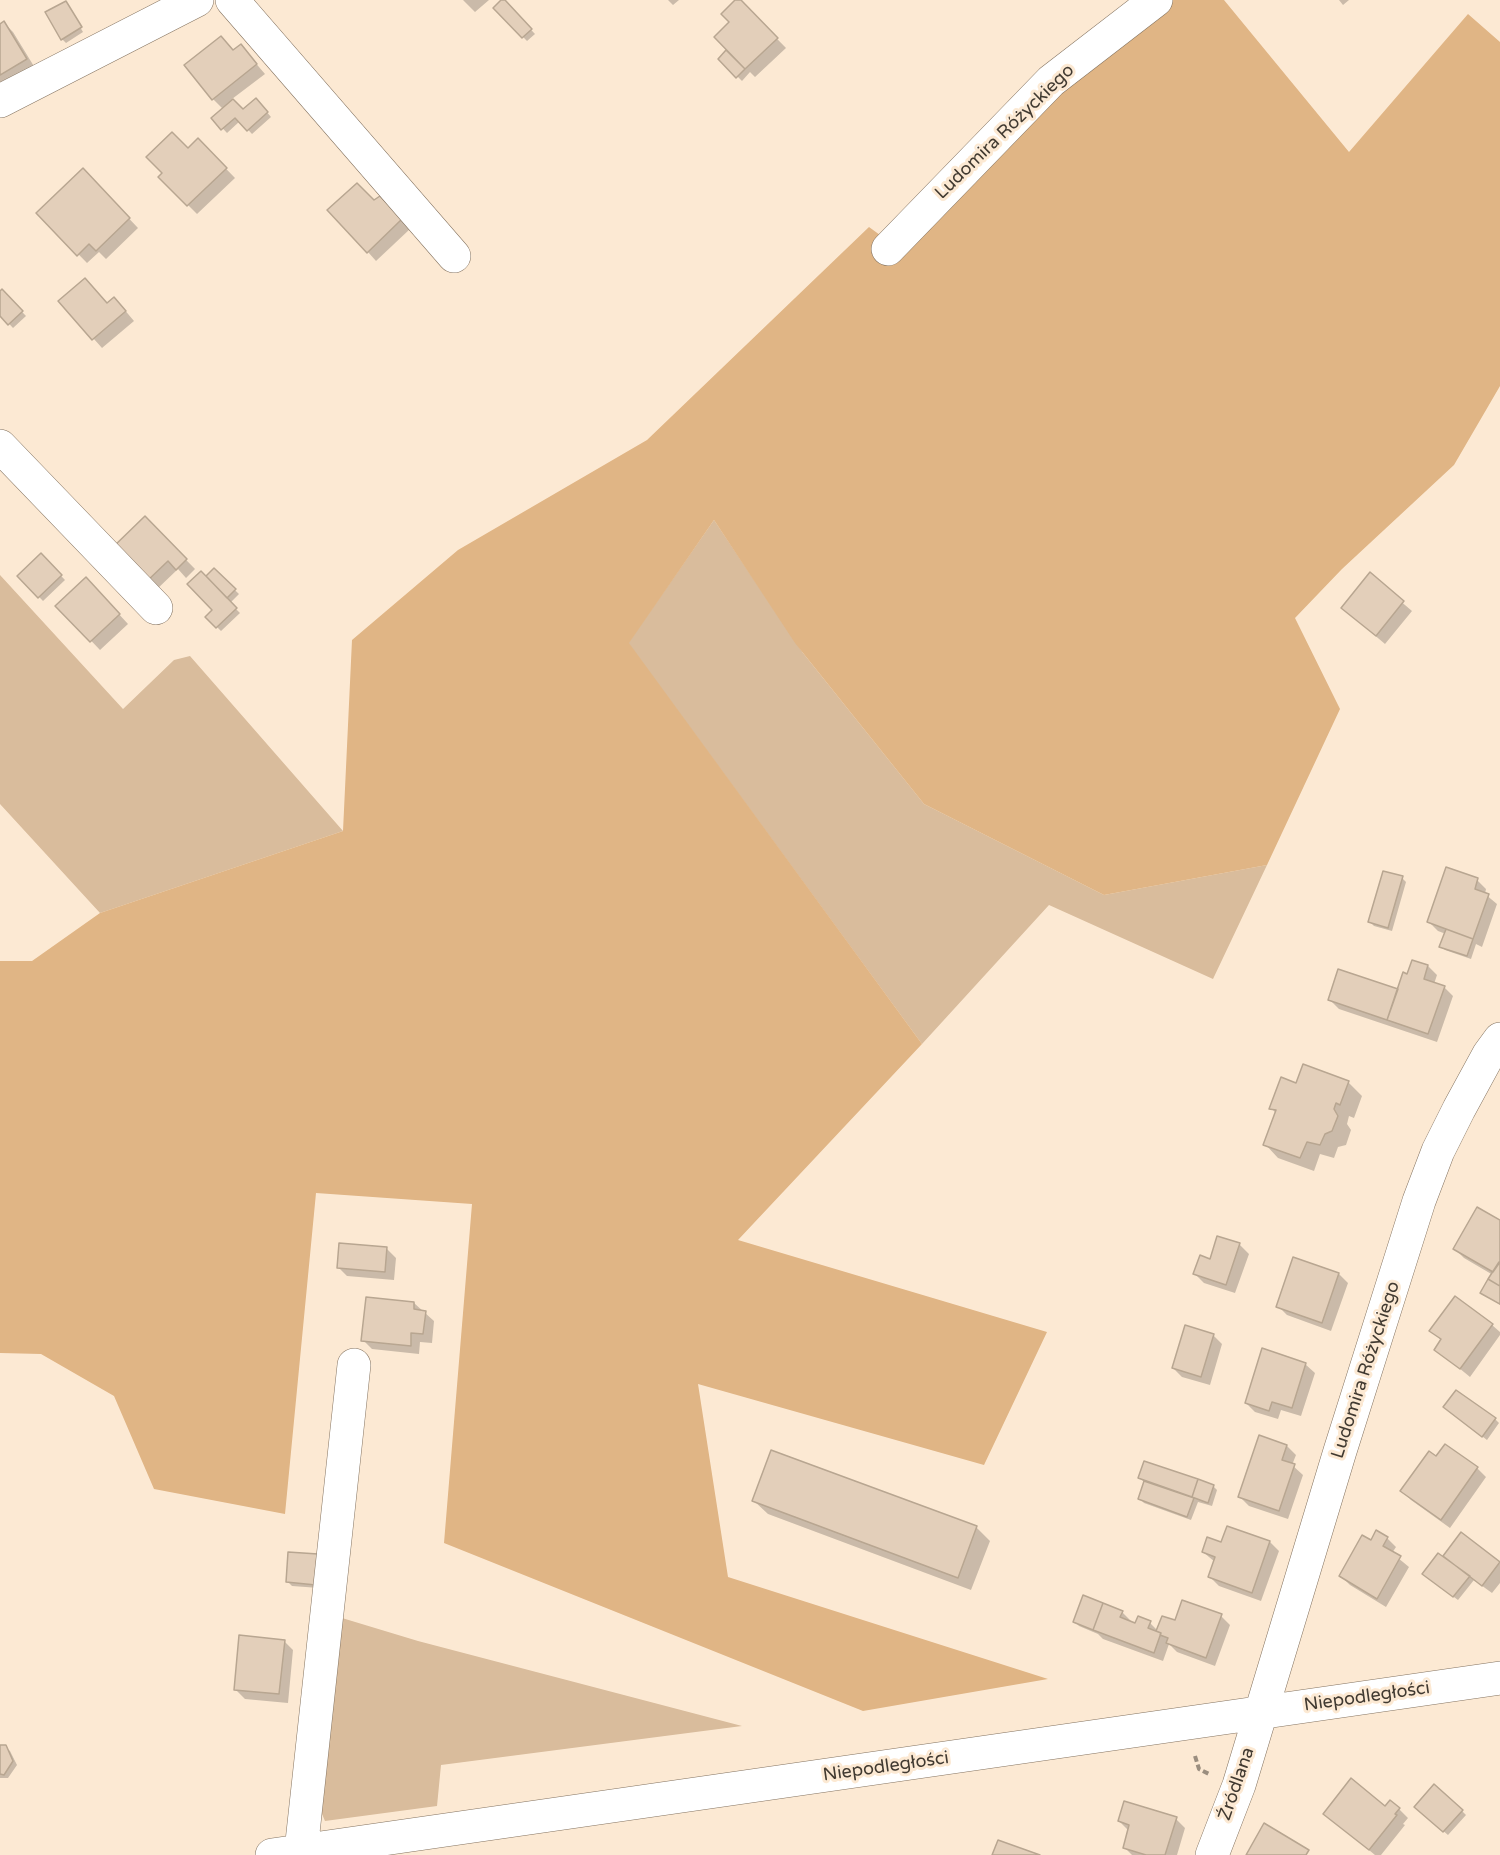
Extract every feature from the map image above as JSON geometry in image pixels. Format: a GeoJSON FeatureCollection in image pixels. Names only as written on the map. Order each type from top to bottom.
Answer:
{"type":"FeatureCollection","features":[{"type":"Feature","properties":{"kind":"street"},"geometry":{"type":"LineString","coordinates":[[0,101],[197,0]]}},
{"type":"Feature","properties":{"kind":"street"},"geometry":{"type":"LineString","coordinates":[[232,0],[454,256]]}},
{"type":"Feature","properties":{"kind":"street","name":"Ludomira Różyckiego"},"geometry":{"type":"LineString","coordinates":[[888,249],[1051,81],[1156,0]]}},
{"type":"Feature","properties":{"kind":"street"},"geometry":{"type":"LineString","coordinates":[[0,446],[156,608]]}},
{"type":"Feature","properties":{"kind":"street","name":"Ludomira Różyckiego"},"geometry":{"type":"LineString","coordinates":[[1260,1712],[1419,1201],[1438,1151],[1459,1108],[1500,1039]]}},
{"type":"Feature","properties":{"kind":"street"},"geometry":{"type":"LineString","coordinates":[[286,1853],[354,1365]]}},
{"type":"Feature","properties":{"kind":"street","name":"Niepodległości"},"geometry":{"type":"LineString","coordinates":[[286,1853],[1500,1678]]}},
{"type":"Feature","properties":{"kind":"street","name":"Źródlana"},"geometry":{"type":"LineString","coordinates":[[1212,1855],[1239,1785],[1260,1712]]}},
{"type":"Feature","properties":{"kind":"shaded area"},"geometry":{"type":"Polygon","coordinates":[[[1169,0],[1224,0],[1349,152],[1468,14],[1500,42],[1500,386],[1454,465],[1342,569],[1295,618],[1340,709],[1267,865],[1104,895],[924,804],[795,643],[714,520],[629,643],[922,1044],[738,1240],[1047,1332],[984,1465],[698,1384],[728,1577],[1048,1679],[863,1711],[444,1543],[472,1204],[316,1193],[285,1514],[154,1489],[114,1396],[41,1354],[0,1353],[0,961],[32,961],[100,913],[343,831],[352,640],[458,550],[647,440],[869,227],[902,251],[1060,84],[1169,0]]]}},
{"type":"Feature","properties":{"kind":"shaded area"},"geometry":{"type":"Polygon","coordinates":[[[714,520],[803,653],[924,804],[1104,895],[1267,865],[1213,979],[1049,905],[922,1044],[628,643],[714,520]]]}},
{"type":"Feature","properties":{"kind":"shaded area"},"geometry":{"type":"Polygon","coordinates":[[[0,575],[123,709],[174,660],[190,656],[343,831],[100,913],[0,804],[0,575]]]}},
{"type":"Feature","properties":{"kind":"shaded area"},"geometry":{"type":"Polygon","coordinates":[[[342,1618],[418,1641],[742,1726],[441,1765],[437,1806],[325,1821],[319,1807],[342,1618]]]}},
{"type":"Feature","properties":{"kind":"building"},"geometry":{"type":"Polygon","coordinates":[[[501,0],[505,0],[532,29],[522,38],[493,8],[501,0]]]}},
{"type":"Feature","properties":{"kind":"building"},"geometry":{"type":"Polygon","coordinates":[[[735,0],[741,0],[778,38],[745,69],[714,37],[729,22],[721,14],[735,0]]]}},
{"type":"Feature","properties":{"kind":"building"},"geometry":{"type":"Polygon","coordinates":[[[66,1],[82,27],[61,40],[45,12],[66,1]]]}},
{"type":"Feature","properties":{"kind":"building"},"geometry":{"type":"Polygon","coordinates":[[[4,21],[27,59],[0,75],[0,24],[4,21]]]}},
{"type":"Feature","properties":{"kind":"building"},"geometry":{"type":"Polygon","coordinates":[[[221,36],[233,50],[241,44],[257,64],[212,100],[184,65],[221,36]]]}},
{"type":"Feature","properties":{"kind":"building"},"geometry":{"type":"Polygon","coordinates":[[[726,50],[745,69],[736,78],[718,59],[726,50]]]}},
{"type":"Feature","properties":{"kind":"building"},"geometry":{"type":"Polygon","coordinates":[[[256,98],[268,112],[247,131],[235,118],[221,130],[211,118],[233,99],[243,109],[256,98]]]}},
{"type":"Feature","properties":{"kind":"building"},"geometry":{"type":"Polygon","coordinates":[[[172,132],[188,148],[198,138],[227,168],[187,206],[158,177],[162,173],[146,157],[172,132]]]}},
{"type":"Feature","properties":{"kind":"building"},"geometry":{"type":"Polygon","coordinates":[[[83,168],[130,218],[96,251],[89,244],[77,256],[36,213],[83,168]]]}},
{"type":"Feature","properties":{"kind":"building"},"geometry":{"type":"Polygon","coordinates":[[[357,183],[374,200],[380,196],[402,219],[367,253],[327,210],[357,183]]]}},
{"type":"Feature","properties":{"kind":"building"},"geometry":{"type":"Polygon","coordinates":[[[85,278],[107,303],[114,297],[126,311],[92,340],[58,301],[85,278]]]}},
{"type":"Feature","properties":{"kind":"building"},"geometry":{"type":"Polygon","coordinates":[[[2,289],[23,311],[8,325],[0,316],[0,291],[2,289]]]}},
{"type":"Feature","properties":{"kind":"building"},"geometry":{"type":"Polygon","coordinates":[[[145,516],[187,559],[176,570],[168,561],[144,584],[111,549],[145,516]]]}},
{"type":"Feature","properties":{"kind":"building"},"geometry":{"type":"Polygon","coordinates":[[[41,553],[62,575],[38,598],[17,576],[41,553]]]}},
{"type":"Feature","properties":{"kind":"building"},"geometry":{"type":"Polygon","coordinates":[[[214,568],[236,589],[227,598],[206,576],[214,568]]]}},
{"type":"Feature","properties":{"kind":"building"},"geometry":{"type":"Polygon","coordinates":[[[201,571],[237,608],[216,628],[205,617],[212,610],[187,584],[201,571]]]}},
{"type":"Feature","properties":{"kind":"building"},"geometry":{"type":"Polygon","coordinates":[[[1370,572],[1404,601],[1376,636],[1341,608],[1370,572]]]}},
{"type":"Feature","properties":{"kind":"building"},"geometry":{"type":"Polygon","coordinates":[[[86,577],[120,614],[90,642],[55,606],[86,577]]]}},
{"type":"Feature","properties":{"kind":"building"},"geometry":{"type":"Polygon","coordinates":[[[1446,867],[1478,878],[1475,889],[1489,894],[1473,939],[1427,922],[1446,867]]]}},
{"type":"Feature","properties":{"kind":"building"},"geometry":{"type":"Polygon","coordinates":[[[1383,871],[1403,876],[1388,928],[1368,922],[1383,871]]]}},
{"type":"Feature","properties":{"kind":"building"},"geometry":{"type":"Polygon","coordinates":[[[1446,929],[1473,939],[1467,956],[1439,947],[1446,929]]]}},
{"type":"Feature","properties":{"kind":"building"},"geometry":{"type":"Polygon","coordinates":[[[1412,960],[1428,965],[1424,979],[1445,986],[1428,1034],[1387,1020],[1403,972],[1407,974],[1412,960]]]}},
{"type":"Feature","properties":{"kind":"building"},"geometry":{"type":"Polygon","coordinates":[[[1338,969],[1398,989],[1387,1020],[1328,1000],[1338,969]]]}},
{"type":"Feature","properties":{"kind":"building"},"geometry":{"type":"Polygon","coordinates":[[[1303,1064],[1349,1081],[1340,1105],[1336,1103],[1334,1109],[1338,1116],[1332,1131],[1325,1134],[1320,1145],[1307,1142],[1300,1158],[1263,1145],[1276,1110],[1269,1109],[1281,1077],[1296,1083],[1303,1064]]]}},
{"type":"Feature","properties":{"kind":"building"},"geometry":{"type":"Polygon","coordinates":[[[1477,1207],[1500,1220],[1500,1262],[1493,1272],[1453,1249],[1477,1207]]]}},
{"type":"Feature","properties":{"kind":"building"},"geometry":{"type":"Polygon","coordinates":[[[1217,1236],[1240,1243],[1226,1285],[1193,1274],[1200,1255],[1210,1259],[1217,1236]]]}},
{"type":"Feature","properties":{"kind":"building"},"geometry":{"type":"Polygon","coordinates":[[[339,1243],[387,1247],[385,1272],[337,1268],[339,1243]]]}},
{"type":"Feature","properties":{"kind":"building"},"geometry":{"type":"Polygon","coordinates":[[[1293,1257],[1339,1273],[1322,1323],[1276,1307],[1293,1257]]]}},
{"type":"Feature","properties":{"kind":"building"},"geometry":{"type":"Polygon","coordinates":[[[1500,1262],[1500,1286],[1488,1279],[1500,1262]]]}},
{"type":"Feature","properties":{"kind":"building"},"geometry":{"type":"Polygon","coordinates":[[[1488,1279],[1500,1286],[1500,1304],[1480,1293],[1488,1279]]]}},
{"type":"Feature","properties":{"kind":"building"},"geometry":{"type":"Polygon","coordinates":[[[1455,1296],[1493,1324],[1460,1369],[1434,1350],[1441,1339],[1429,1331],[1455,1296]]]}},
{"type":"Feature","properties":{"kind":"building"},"geometry":{"type":"Polygon","coordinates":[[[366,1297],[414,1302],[414,1309],[426,1311],[423,1334],[411,1333],[411,1346],[361,1341],[366,1297]]]}},
{"type":"Feature","properties":{"kind":"building"},"geometry":{"type":"Polygon","coordinates":[[[1185,1325],[1214,1334],[1201,1377],[1172,1368],[1185,1325]]]}},
{"type":"Feature","properties":{"kind":"building"},"geometry":{"type":"Polygon","coordinates":[[[1262,1348],[1306,1363],[1292,1408],[1272,1402],[1269,1411],[1245,1403],[1262,1348]]]}},
{"type":"Feature","properties":{"kind":"building"},"geometry":{"type":"Polygon","coordinates":[[[1456,1390],[1496,1418],[1482,1437],[1443,1407],[1456,1390]]]}},
{"type":"Feature","properties":{"kind":"building"},"geometry":{"type":"Polygon","coordinates":[[[1259,1435],[1287,1445],[1282,1460],[1295,1464],[1279,1511],[1238,1497],[1259,1435]]]}},
{"type":"Feature","properties":{"kind":"building"},"geometry":{"type":"Polygon","coordinates":[[[1445,1444],[1478,1467],[1441,1520],[1400,1491],[1429,1451],[1436,1456],[1445,1444]]]}},
{"type":"Feature","properties":{"kind":"building"},"geometry":{"type":"Polygon","coordinates":[[[771,1450],[977,1526],[958,1578],[752,1501],[771,1450]]]}},
{"type":"Feature","properties":{"kind":"building"},"geometry":{"type":"Polygon","coordinates":[[[1144,1461],[1198,1479],[1192,1497],[1138,1478],[1144,1461]]]}},
{"type":"Feature","properties":{"kind":"building"},"geometry":{"type":"Polygon","coordinates":[[[1198,1479],[1214,1485],[1208,1503],[1192,1497],[1198,1479]]]}},
{"type":"Feature","properties":{"kind":"building"},"geometry":{"type":"Polygon","coordinates":[[[1144,1481],[1194,1498],[1187,1517],[1138,1499],[1144,1481]]]}},
{"type":"Feature","properties":{"kind":"building"},"geometry":{"type":"Polygon","coordinates":[[[1227,1526],[1270,1541],[1252,1593],[1208,1577],[1215,1557],[1202,1552],[1207,1537],[1221,1542],[1227,1526]]]}},
{"type":"Feature","properties":{"kind":"building"},"geometry":{"type":"Polygon","coordinates":[[[1376,1530],[1388,1537],[1383,1546],[1401,1556],[1377,1599],[1339,1576],[1362,1535],[1371,1540],[1376,1530]]]}},
{"type":"Feature","properties":{"kind":"building"},"geometry":{"type":"Polygon","coordinates":[[[1461,1532],[1500,1562],[1482,1586],[1443,1556],[1461,1532]]]}},
{"type":"Feature","properties":{"kind":"building"},"geometry":{"type":"Polygon","coordinates":[[[288,1552],[318,1554],[316,1585],[286,1582],[288,1552]]]}},
{"type":"Feature","properties":{"kind":"building"},"geometry":{"type":"Polygon","coordinates":[[[1438,1553],[1470,1576],[1453,1597],[1422,1574],[1438,1553]]]}},
{"type":"Feature","properties":{"kind":"building"},"geometry":{"type":"Polygon","coordinates":[[[1083,1595],[1103,1603],[1093,1630],[1073,1622],[1083,1595]]]}},
{"type":"Feature","properties":{"kind":"building"},"geometry":{"type":"Polygon","coordinates":[[[1182,1600],[1222,1614],[1206,1658],[1166,1643],[1168,1638],[1156,1631],[1162,1616],[1175,1620],[1182,1600]]]}},
{"type":"Feature","properties":{"kind":"building"},"geometry":{"type":"Polygon","coordinates":[[[1103,1603],[1123,1611],[1120,1617],[1135,1623],[1138,1616],[1151,1621],[1148,1628],[1161,1633],[1154,1653],[1093,1630],[1103,1603]]]}},
{"type":"Feature","properties":{"kind":"building"},"geometry":{"type":"Polygon","coordinates":[[[239,1635],[285,1640],[279,1694],[234,1690],[239,1635]]]}},
{"type":"Feature","properties":{"kind":"building"},"geometry":{"type":"Polygon","coordinates":[[[0,1745],[6,1745],[13,1761],[4,1775],[0,1774],[0,1745]]]}},
{"type":"Feature","properties":{"kind":"building"},"geometry":{"type":"Polygon","coordinates":[[[1351,1778],[1385,1806],[1390,1800],[1400,1808],[1369,1850],[1323,1814],[1351,1778]]]}},
{"type":"Feature","properties":{"kind":"building"},"geometry":{"type":"Polygon","coordinates":[[[1434,1784],[1463,1810],[1443,1832],[1414,1807],[1434,1784]]]}},
{"type":"Feature","properties":{"kind":"building"},"geometry":{"type":"Polygon","coordinates":[[[1124,1801],[1177,1817],[1165,1855],[1146,1855],[1123,1848],[1129,1825],[1118,1821],[1124,1801]]]}},
{"type":"Feature","properties":{"kind":"building"},"geometry":{"type":"Polygon","coordinates":[[[1264,1823],[1309,1850],[1306,1855],[1246,1855],[1264,1823]]]}},
{"type":"Feature","properties":{"kind":"building"},"geometry":{"type":"Polygon","coordinates":[[[998,1840],[1040,1855],[992,1855],[998,1840]]]}}]}
